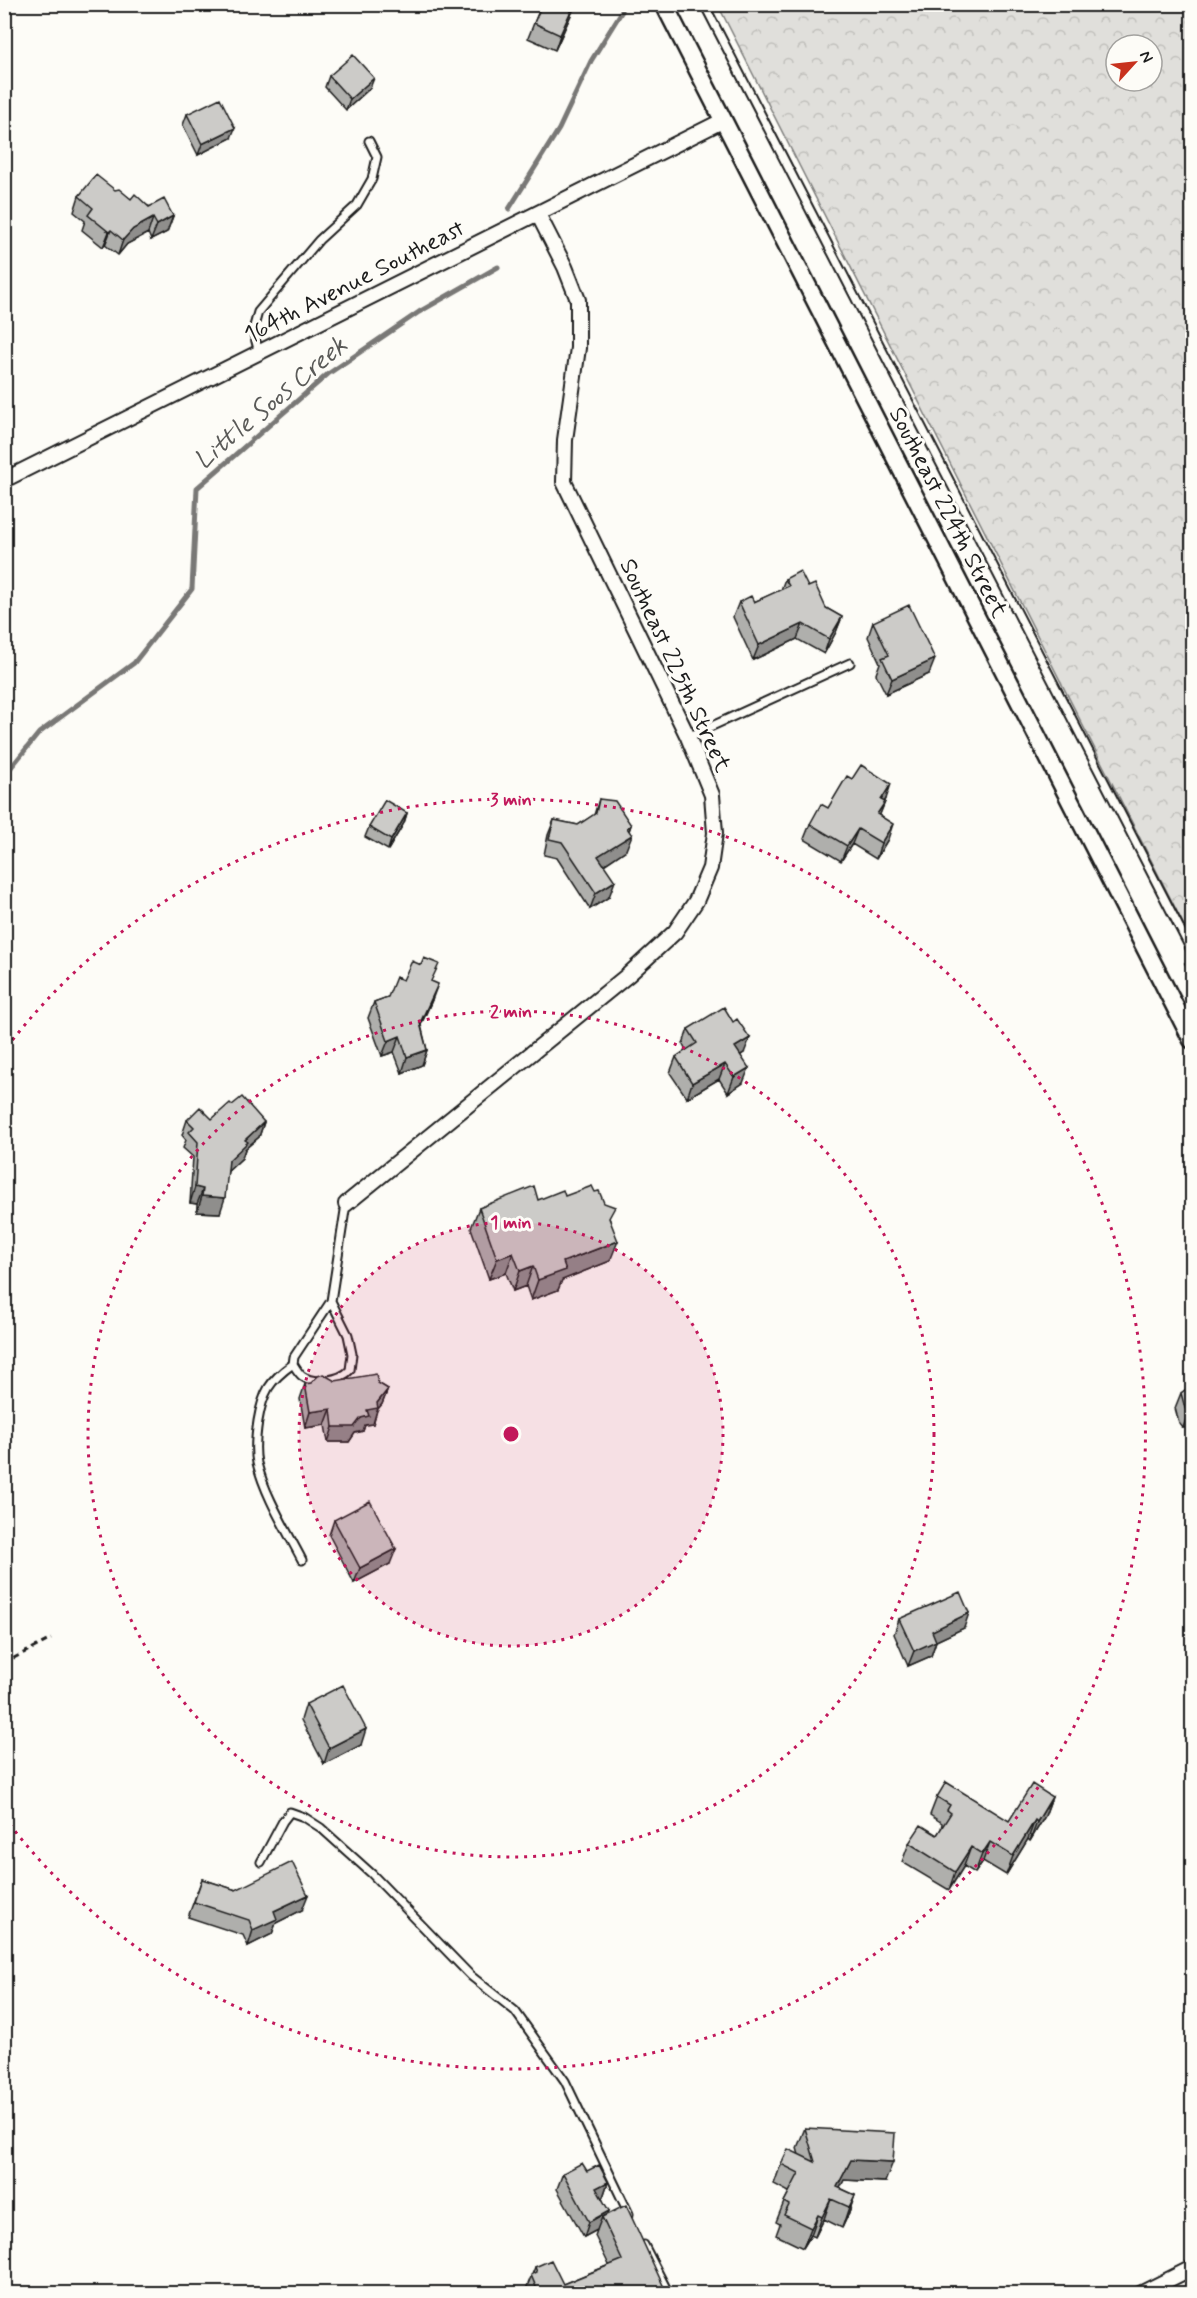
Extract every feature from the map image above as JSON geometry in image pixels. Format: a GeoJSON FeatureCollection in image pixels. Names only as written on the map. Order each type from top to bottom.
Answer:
{"type":"FeatureCollection","features":[{"type":"Feature","properties":{"kind":"street","name":"Southeast 224th Street"},"geometry":{"type":"LineString","coordinates":[[664,4],[1192,1040]]}},
{"type":"Feature","properties":{"kind":"street","name":"164th Avenue Southeast"},"geometry":{"type":"LineString","coordinates":[[4,480],[722,121]]}},
{"type":"Feature","properties":{"kind":"street","name":"Southeast 225th Street"},"geometry":{"type":"LineString","coordinates":[[346,1204],[628,975],[675,932],[696,901],[710,868],[715,833],[712,795],[688,737],[564,482],[565,440],[579,348],[578,300],[565,267],[538,214]]}},
{"type":"Feature","properties":{"kind":"street"},"geometry":{"type":"LineString","coordinates":[[1140,2294],[1192,2268]]}},
{"type":"Feature","properties":{"kind":"lane"},"geometry":{"type":"LineString","coordinates":[[705,4],[1192,952]]}},
{"type":"Feature","properties":{"kind":"lane"},"geometry":{"type":"LineString","coordinates":[[259,353],[253,330],[258,312],[319,240],[357,205],[372,179],[377,157],[369,141]]}},
{"type":"Feature","properties":{"kind":"lane"},"geometry":{"type":"LineString","coordinates":[[688,737],[850,663]]}},
{"type":"Feature","properties":{"kind":"lane"},"geometry":{"type":"LineString","coordinates":[[302,1560],[264,1484],[256,1461],[255,1438],[262,1399],[269,1384],[293,1364],[294,1357],[331,1301],[346,1204]]}},
{"type":"Feature","properties":{"kind":"lane"},"geometry":{"type":"LineString","coordinates":[[293,1364],[302,1377],[312,1379],[338,1379],[350,1370],[352,1354],[348,1335],[331,1301]]}},
{"type":"Feature","properties":{"kind":"lane"},"geometry":{"type":"LineString","coordinates":[[261,1862],[290,1812],[304,1817],[321,1828],[372,1874],[471,1976],[515,2011],[564,2081],[630,2218]]}},
{"type":"Feature","properties":{"kind":"lane"},"geometry":{"type":"LineString","coordinates":[[640,2238],[669,2294]]}},
{"type":"Feature","properties":{"kind":"path"},"geometry":{"type":"LineString","coordinates":[[4,1663],[51,1639]]}},
{"type":"Feature","properties":{"kind":"green space"},"geometry":{"type":"Polygon","coordinates":[[[718,5],[1192,5],[1192,941],[718,5]]]}},
{"type":"Feature","properties":{"kind":"building"},"geometry":{"type":"Polygon","coordinates":[[[542,4],[574,4],[560,35],[534,23],[542,4]]]}},
{"type":"Feature","properties":{"kind":"building"},"geometry":{"type":"Polygon","coordinates":[[[353,55],[374,78],[350,99],[329,76],[353,55]]]}},
{"type":"Feature","properties":{"kind":"building"},"geometry":{"type":"Polygon","coordinates":[[[220,98],[235,128],[202,144],[187,114],[220,98]]]}},
{"type":"Feature","properties":{"kind":"building"},"geometry":{"type":"Polygon","coordinates":[[[96,175],[131,199],[135,194],[149,207],[164,199],[173,216],[157,225],[153,218],[133,229],[123,240],[88,215],[93,208],[79,196],[96,175]]]}},
{"type":"Feature","properties":{"kind":"building"},"geometry":{"type":"Polygon","coordinates":[[[800,571],[808,587],[815,584],[826,608],[842,617],[829,639],[803,624],[759,645],[739,602],[751,596],[754,602],[789,586],[785,579],[800,571]]]}},
{"type":"Feature","properties":{"kind":"building"},"geometry":{"type":"Polygon","coordinates":[[[909,605],[935,659],[892,679],[882,658],[889,655],[873,622],[909,605]]]}},
{"type":"Feature","properties":{"kind":"building"},"geometry":{"type":"Polygon","coordinates":[[[861,765],[891,784],[881,800],[885,802],[877,814],[893,824],[881,843],[858,829],[847,846],[810,824],[821,804],[828,808],[847,776],[852,779],[861,765]]]}},
{"type":"Feature","properties":{"kind":"building"},"geometry":{"type":"Polygon","coordinates":[[[599,799],[615,801],[631,825],[627,828],[632,835],[598,856],[615,881],[596,893],[562,842],[549,839],[554,820],[578,825],[596,813],[599,799]]]}},
{"type":"Feature","properties":{"kind":"building"},"geometry":{"type":"Polygon","coordinates":[[[385,800],[407,813],[391,840],[369,827],[385,800]]]}},
{"type":"Feature","properties":{"kind":"building"},"geometry":{"type":"Polygon","coordinates":[[[424,958],[439,964],[431,981],[438,984],[420,1023],[427,1050],[407,1057],[400,1036],[388,1041],[374,1002],[388,997],[396,977],[403,980],[412,961],[421,965],[424,958]]]}},
{"type":"Feature","properties":{"kind":"building"},"geometry":{"type":"Polygon","coordinates":[[[724,1007],[733,1022],[737,1019],[750,1038],[735,1047],[749,1068],[734,1077],[725,1064],[692,1083],[676,1057],[697,1043],[688,1029],[724,1007]]]}},
{"type":"Feature","properties":{"kind":"building"},"geometry":{"type":"Polygon","coordinates":[[[242,1097],[264,1122],[229,1160],[225,1198],[202,1196],[203,1189],[195,1187],[198,1142],[189,1132],[194,1127],[187,1120],[200,1107],[212,1119],[230,1103],[232,1105],[242,1097]]]}},
{"type":"Feature","properties":{"kind":"building"},"geometry":{"type":"Polygon","coordinates":[[[534,1186],[538,1200],[563,1190],[565,1196],[592,1186],[595,1192],[599,1191],[604,1203],[615,1207],[609,1218],[618,1241],[563,1262],[566,1270],[538,1280],[533,1266],[520,1271],[513,1253],[497,1259],[479,1208],[534,1186]]]}},
{"type":"Feature","properties":{"kind":"building"},"geometry":{"type":"Polygon","coordinates":[[[323,1374],[335,1381],[376,1374],[378,1383],[388,1389],[377,1403],[378,1408],[367,1410],[369,1416],[361,1418],[354,1427],[333,1427],[331,1409],[310,1412],[305,1384],[311,1383],[323,1374]]]}},
{"type":"Feature","properties":{"kind":"building"},"geometry":{"type":"Polygon","coordinates":[[[1192,1385],[1192,1412],[1188,1413],[1181,1393],[1192,1385]]]}},
{"type":"Feature","properties":{"kind":"building"},"geometry":{"type":"Polygon","coordinates":[[[370,1501],[396,1549],[360,1568],[334,1520],[370,1501]]]}},
{"type":"Feature","properties":{"kind":"building"},"geometry":{"type":"Polygon","coordinates":[[[960,1592],[969,1613],[932,1631],[936,1641],[914,1651],[899,1619],[960,1592]]]}},
{"type":"Feature","properties":{"kind":"building"},"geometry":{"type":"Polygon","coordinates":[[[343,1685],[366,1729],[329,1748],[306,1704],[343,1685]]]}},
{"type":"Feature","properties":{"kind":"building"},"geometry":{"type":"Polygon","coordinates":[[[946,1782],[1009,1821],[1032,1784],[1052,1797],[1013,1856],[990,1842],[982,1854],[971,1847],[955,1872],[909,1843],[921,1825],[937,1835],[951,1813],[947,1810],[950,1805],[937,1797],[946,1782]]]}},
{"type":"Feature","properties":{"kind":"building"},"geometry":{"type":"Polygon","coordinates":[[[292,1862],[308,1895],[274,1911],[277,1919],[253,1930],[249,1920],[194,1902],[202,1879],[236,1890],[292,1862]]]}},
{"type":"Feature","properties":{"kind":"building"},"geometry":{"type":"Polygon","coordinates":[[[805,2128],[895,2133],[893,2162],[851,2160],[837,2187],[855,2195],[849,2207],[831,2199],[822,2217],[818,2215],[811,2228],[784,2215],[789,2205],[784,2202],[799,2173],[781,2164],[788,2149],[815,2162],[805,2128]]]}},
{"type":"Feature","properties":{"kind":"building"},"geometry":{"type":"Polygon","coordinates":[[[582,2163],[587,2171],[599,2165],[608,2182],[596,2188],[609,2211],[589,2222],[563,2173],[582,2163]]]}},
{"type":"Feature","properties":{"kind":"building"},"geometry":{"type":"Polygon","coordinates":[[[626,2205],[667,2294],[539,2294],[531,2275],[537,2272],[535,2267],[551,2260],[563,2284],[622,2260],[602,2217],[626,2205]]]}},
{"type":"Feature","properties":{"kind":"waterway","name":"Little Soos Creek"},"geometry":{"type":"LineString","coordinates":[[509,209],[559,129],[591,61],[622,11]]}},
{"type":"Feature","properties":{"kind":"waterway","name":"Little Soos Creek"},"geometry":{"type":"LineString","coordinates":[[4,776],[39,733],[134,663],[192,589],[197,488],[328,374],[419,312],[498,267]]}}]}
